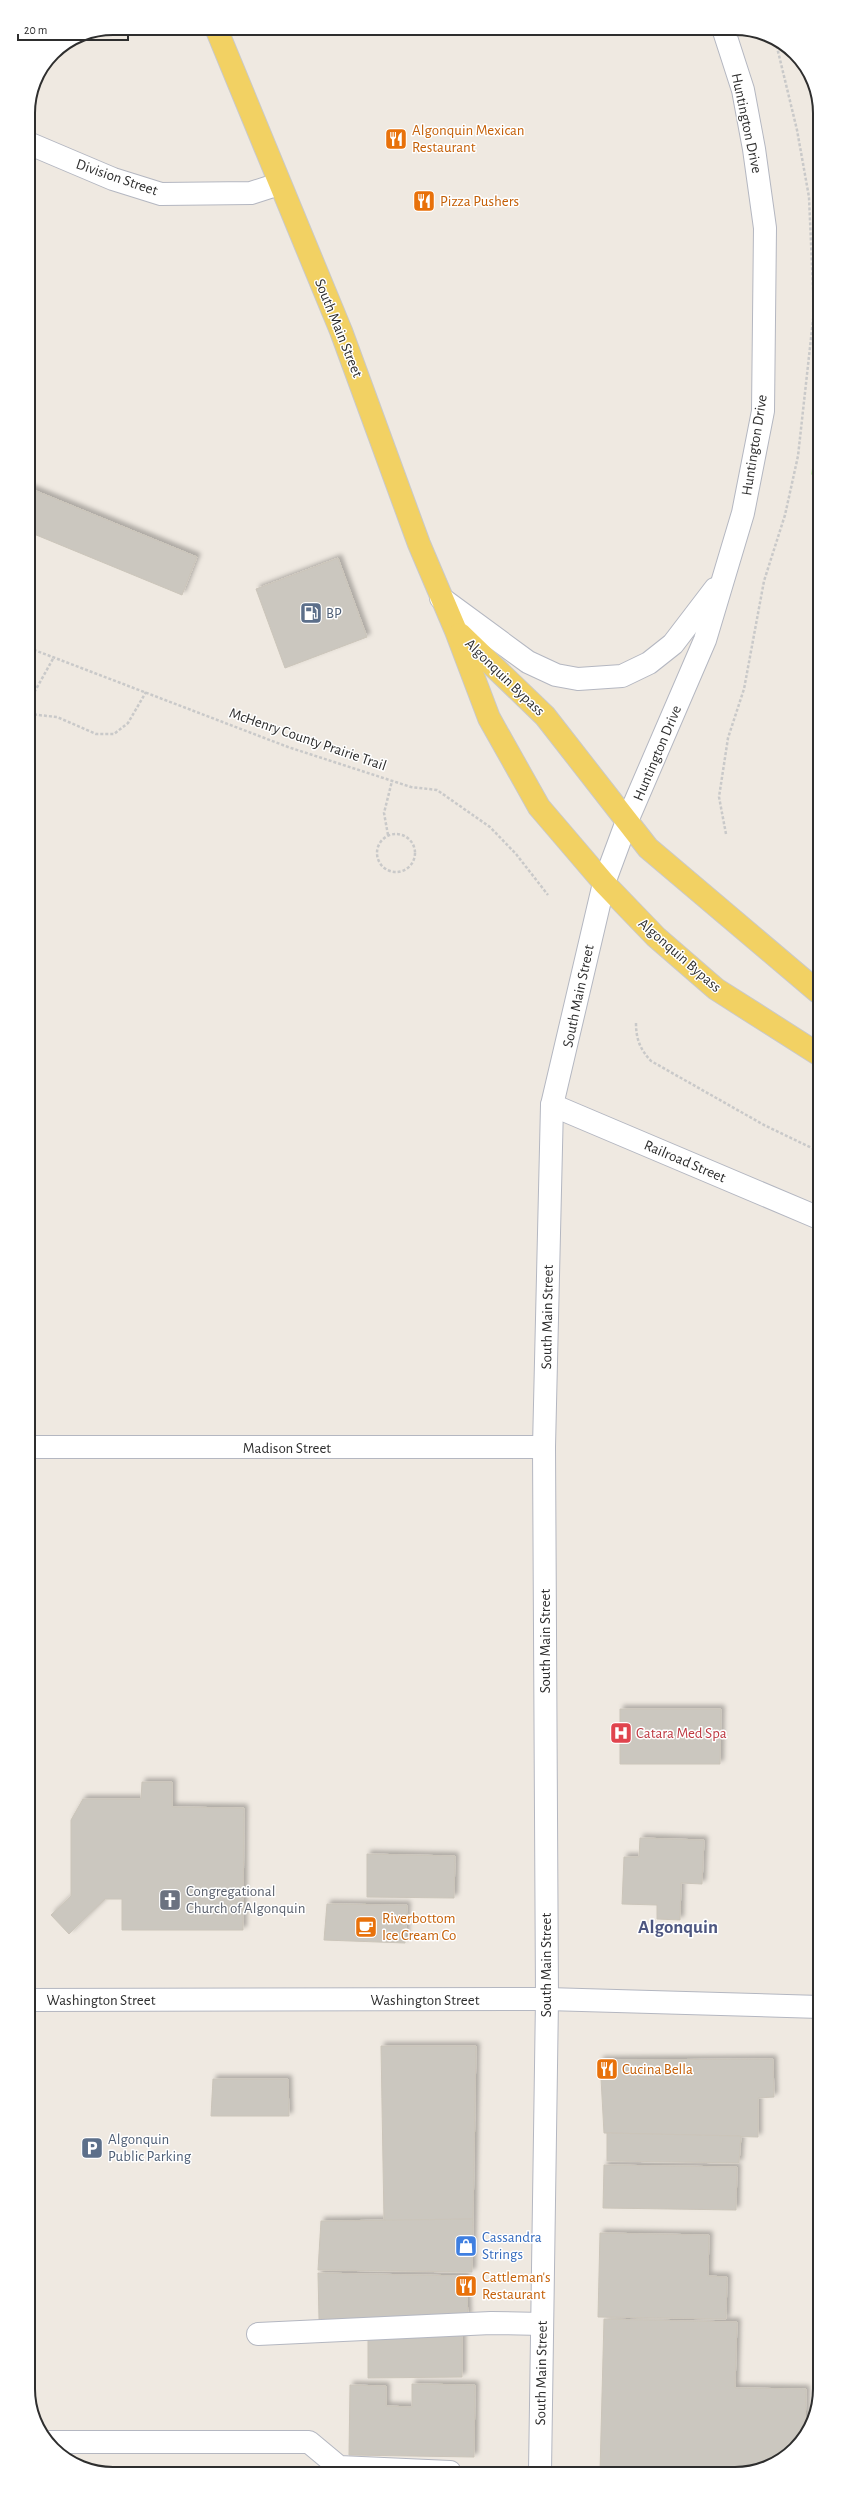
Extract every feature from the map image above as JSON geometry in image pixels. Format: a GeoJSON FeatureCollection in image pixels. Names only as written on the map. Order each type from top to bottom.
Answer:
{"type":"FeatureCollection","features":[{"type":"Feature","properties":{"kind":"main road","name":"South Main Street"},"geometry":{"type":"LineString","coordinates":[[219,35],[279,184],[341,331],[441,598],[456,631]]}},
{"type":"Feature","properties":{"kind":"main road","name":"Algonquin Bypass"},"geometry":{"type":"LineString","coordinates":[[456,631],[545,716],[648,848],[813,988]]}},
{"type":"Feature","properties":{"kind":"main road","name":"Algonquin Bypass"},"geometry":{"type":"LineString","coordinates":[[456,631],[489,718],[539,807],[604,883],[656,937],[716,988],[813,1051]]}},
{"type":"Feature","properties":{"kind":"street","name":"Huntington Drive"},"geometry":{"type":"LineString","coordinates":[[627,821],[705,640],[743,513],[763,411],[765,228],[754,149],[742,90],[725,35]]}},
{"type":"Feature","properties":{"kind":"street","name":"Division Street"},"geometry":{"type":"LineString","coordinates":[[35,146],[113,179],[161,194],[251,193],[279,184]]}},
{"type":"Feature","properties":{"kind":"street"},"geometry":{"type":"LineString","coordinates":[[441,598],[528,662],[556,675],[578,679],[622,676],[649,662],[673,644],[723,578]]}},
{"type":"Feature","properties":{"kind":"street","name":"South Main Street"},"geometry":{"type":"LineString","coordinates":[[540,2467],[547,1999],[544,1447],[552,1105],[604,883],[627,821]]}},
{"type":"Feature","properties":{"kind":"street","name":"Railroad Street"},"geometry":{"type":"LineString","coordinates":[[552,1105],[813,1215]]}},
{"type":"Feature","properties":{"kind":"street","name":"Madison Street"},"geometry":{"type":"LineString","coordinates":[[35,1447],[544,1447]]}},
{"type":"Feature","properties":{"kind":"street","name":"Washington Street"},"geometry":{"type":"LineString","coordinates":[[35,2000],[547,1999],[813,2007]]}},
{"type":"Feature","properties":{"kind":"street"},"geometry":{"type":"LineString","coordinates":[[258,2334],[491,2323],[542,2324]]}},
{"type":"Feature","properties":{"kind":"street"},"geometry":{"type":"LineString","coordinates":[[56,2442],[309,2442],[338,2467]]}},
{"type":"Feature","properties":{"kind":"path","name":"McHenry County Prairie Trail"},"geometry":{"type":"LineString","coordinates":[[35,650],[288,747],[411,787],[437,790],[490,827],[516,854],[548,895]]}},
{"type":"Feature","properties":{"kind":"path"},"geometry":{"type":"LineString","coordinates":[[35,689],[54,657]]}},
{"type":"Feature","properties":{"kind":"path"},"geometry":{"type":"LineString","coordinates":[[35,715],[57,717],[96,734],[114,734],[128,723],[146,692]]}},
{"type":"Feature","properties":{"kind":"path"},"geometry":{"type":"LineString","coordinates":[[388,835],[384,814],[392,781]]}},
{"type":"Feature","properties":{"kind":"path"},"geometry":{"type":"LineString","coordinates":[[394,833],[406,836],[414,846],[414,859],[407,869],[402,872],[389,871],[379,863],[376,850],[378,844],[388,835],[394,833]]}},
{"type":"Feature","properties":{"kind":"path"},"geometry":{"type":"LineString","coordinates":[[636,1023],[636,1036],[641,1050],[651,1061],[764,1125],[813,1149]]}},
{"type":"Feature","properties":{"kind":"green space"},"geometry":{"type":"Polygon","coordinates":[[[813,462],[813,473],[811,475],[813,462]]]}},
{"type":"Feature","properties":{"kind":"building"},"geometry":{"type":"Polygon","coordinates":[[[35,490],[197,557],[182,595],[35,534],[35,490]]]}},
{"type":"Feature","properties":{"kind":"building","name":"BP"},"geometry":{"type":"Polygon","coordinates":[[[338,558],[367,637],[285,668],[256,589],[338,558]]]}},
{"type":"Feature","properties":{"kind":"building"},"geometry":{"type":"Polygon","coordinates":[[[620,1709],[721,1709],[720,1764],[620,1764],[620,1709]]]}},
{"type":"Feature","properties":{"kind":"building"},"geometry":{"type":"Polygon","coordinates":[[[142,1782],[172,1782],[172,1807],[244,1808],[243,1930],[122,1930],[122,1899],[105,1899],[69,1934],[51,1915],[71,1896],[71,1820],[83,1799],[141,1799],[142,1782]]]}},
{"type":"Feature","properties":{"kind":"building"},"geometry":{"type":"Polygon","coordinates":[[[640,1838],[704,1840],[702,1884],[681,1883],[680,1920],[657,1919],[657,1905],[622,1904],[624,1857],[639,1857],[640,1838]]]}},
{"type":"Feature","properties":{"kind":"building"},"geometry":{"type":"Polygon","coordinates":[[[367,1854],[455,1856],[454,1898],[367,1897],[367,1854]]]}},
{"type":"Feature","properties":{"kind":"building","name":"Riverbottom Ice Cream Co"},"geometry":{"type":"Polygon","coordinates":[[[327,1904],[407,1905],[405,1943],[324,1940],[327,1904]]]}},
{"type":"Feature","properties":{"kind":"building"},"geometry":{"type":"Polygon","coordinates":[[[381,2046],[476,2046],[473,2219],[384,2221],[381,2046]]]}},
{"type":"Feature","properties":{"kind":"building"},"geometry":{"type":"Polygon","coordinates":[[[773,2059],[774,2097],[758,2098],[758,2137],[604,2133],[600,2060],[773,2059]]]}},
{"type":"Feature","properties":{"kind":"building"},"geometry":{"type":"Polygon","coordinates":[[[213,2079],[288,2079],[289,2116],[211,2116],[213,2079]]]}},
{"type":"Feature","properties":{"kind":"building"},"geometry":{"type":"Polygon","coordinates":[[[607,2133],[741,2136],[739,2163],[607,2161],[607,2133]]]}},
{"type":"Feature","properties":{"kind":"building"},"geometry":{"type":"Polygon","coordinates":[[[604,2165],[737,2167],[736,2210],[603,2208],[604,2165]]]}},
{"type":"Feature","properties":{"kind":"building"},"geometry":{"type":"Polygon","coordinates":[[[473,2219],[472,2272],[318,2270],[321,2221],[473,2219]]]}},
{"type":"Feature","properties":{"kind":"building"},"geometry":{"type":"Polygon","coordinates":[[[600,2233],[709,2235],[708,2276],[727,2277],[726,2319],[598,2317],[600,2233]]]}},
{"type":"Feature","properties":{"kind":"building"},"geometry":{"type":"Polygon","coordinates":[[[318,2273],[466,2276],[468,2317],[319,2319],[318,2273]]]}},
{"type":"Feature","properties":{"kind":"building"},"geometry":{"type":"Polygon","coordinates":[[[604,2319],[737,2322],[735,2388],[806,2389],[805,2423],[803,2428],[797,2437],[786,2448],[774,2457],[765,2461],[735,2467],[600,2467],[604,2319]]]}},
{"type":"Feature","properties":{"kind":"building"},"geometry":{"type":"Polygon","coordinates":[[[462,2332],[462,2377],[368,2378],[368,2333],[462,2332]]]}},
{"type":"Feature","properties":{"kind":"building"},"geometry":{"type":"Polygon","coordinates":[[[412,2384],[475,2385],[474,2457],[349,2455],[350,2385],[386,2386],[386,2406],[412,2407],[412,2384]]]}},
{"type":"Feature","properties":{"kind":"place","name":"Algonquin Mexican Restaurant"},"geometry":{"type":"Point","coordinates":[396,139]}},
{"type":"Feature","properties":{"kind":"place","name":"Pizza Pushers"},"geometry":{"type":"Point","coordinates":[424,201]}},
{"type":"Feature","properties":{"kind":"place","name":"BP"},"geometry":{"type":"Point","coordinates":[311,613]}},
{"type":"Feature","properties":{"kind":"place","name":"Catara Med Spa"},"geometry":{"type":"Point","coordinates":[621,1733]}},
{"type":"Feature","properties":{"kind":"place","name":"Congregational Church of Algonquin"},"geometry":{"type":"Point","coordinates":[170,1900]}},
{"type":"Feature","properties":{"kind":"place","name":"Riverbottom Ice Cream Co"},"geometry":{"type":"Point","coordinates":[366,1927]}},
{"type":"Feature","properties":{"kind":"place","name":"Cucina Bella"},"geometry":{"type":"Point","coordinates":[607,2069]}},
{"type":"Feature","properties":{"kind":"place","name":"Algonquin Public Parking"},"geometry":{"type":"Point","coordinates":[92,2148]}},
{"type":"Feature","properties":{"kind":"place","name":"Cassandra Strings"},"geometry":{"type":"Point","coordinates":[466,2246]}},
{"type":"Feature","properties":{"kind":"place","name":"Cattleman's Restaurant"},"geometry":{"type":"Point","coordinates":[466,2286]}},
{"type":"Feature","properties":{"kind":"district","name":"Algonquin"},"geometry":{"type":"Point","coordinates":[678,1926]}}]}
